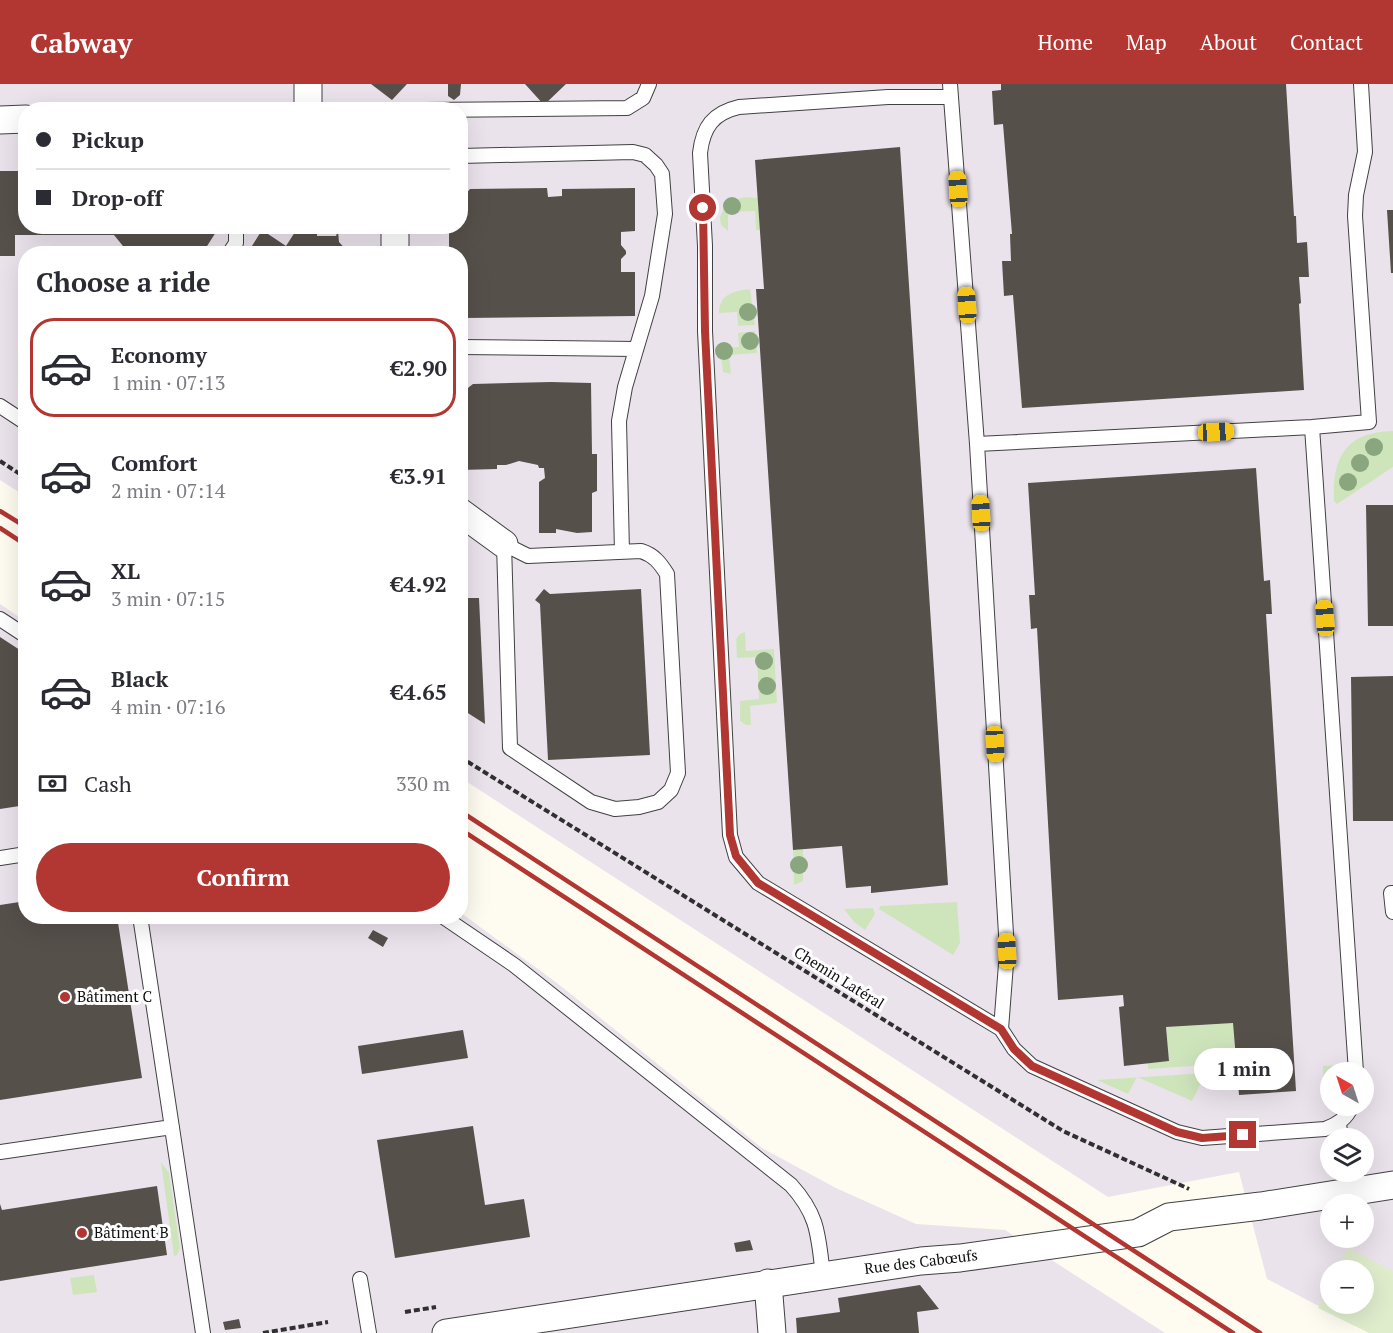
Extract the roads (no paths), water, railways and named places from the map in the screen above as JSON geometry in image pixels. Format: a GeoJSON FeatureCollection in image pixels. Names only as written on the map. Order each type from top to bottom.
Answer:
{"type":"FeatureCollection","features":[{"type":"Feature","properties":{"kind":"street"},"geometry":{"type":"LineString","coordinates":[[308,84],[308,102]]}},
{"type":"Feature","properties":{"kind":"street"},"geometry":{"type":"LineString","coordinates":[[0,120],[18,119]]}},
{"type":"Feature","properties":{"kind":"street"},"geometry":{"type":"LineString","coordinates":[[468,518],[504,544]]}},
{"type":"Feature","properties":{"kind":"street","name":"Rue des Cabœufs"},"geometry":{"type":"LineString","coordinates":[[446,1333],[823,1275],[1138,1233],[1169,1217],[1199,1214],[1347,1182]]}},
{"type":"Feature","properties":{"kind":"street","name":"Rue des Cabœufs"},"geometry":{"type":"LineString","coordinates":[[1362,1182],[1393,1185]]}},
{"type":"Feature","properties":{"kind":"street"},"geometry":{"type":"LineString","coordinates":[[768,1283],[772,1333]]}},
{"type":"Feature","properties":{"kind":"lane"},"geometry":{"type":"LineString","coordinates":[[468,110],[627,108],[643,98],[649,84]]}},
{"type":"Feature","properties":{"kind":"lane"},"geometry":{"type":"LineString","coordinates":[[977,444],[1369,422],[1355,216],[1356,195],[1365,152],[1361,84]]}},
{"type":"Feature","properties":{"kind":"lane"},"geometry":{"type":"LineString","coordinates":[[1001,1029],[1007,951],[977,444],[951,90],[730,109],[709,124],[702,138],[700,153],[705,246],[705,331],[730,835],[736,856],[758,883],[1001,1029],[1014,1049],[1032,1066],[1177,1132],[1202,1138],[1315,1130],[1339,1124],[1346,1116]]}},
{"type":"Feature","properties":{"kind":"lane"},"geometry":{"type":"LineString","coordinates":[[468,156],[633,152],[645,155],[662,174],[665,214],[652,296],[625,387],[619,421],[622,552]]}},
{"type":"Feature","properties":{"kind":"lane"},"geometry":{"type":"LineString","coordinates":[[468,347],[636,349]]}},
{"type":"Feature","properties":{"kind":"lane"},"geometry":{"type":"LineString","coordinates":[[0,406],[18,418]]}},
{"type":"Feature","properties":{"kind":"lane"},"geometry":{"type":"LineString","coordinates":[[1312,427],[1355,1062]]}},
{"type":"Feature","properties":{"kind":"lane"},"geometry":{"type":"LineString","coordinates":[[504,544],[528,556],[641,551],[651,554],[667,574],[678,773],[671,790],[658,802],[639,807],[615,809],[591,802],[510,748],[504,544]]}},
{"type":"Feature","properties":{"kind":"lane"},"geometry":{"type":"LineString","coordinates":[[0,619],[18,631]]}},
{"type":"Feature","properties":{"kind":"lane"},"geometry":{"type":"LineString","coordinates":[[0,858],[18,855]]}},
{"type":"Feature","properties":{"kind":"lane"},"geometry":{"type":"LineString","coordinates":[[1393,893],[1393,912]]}},
{"type":"Feature","properties":{"kind":"lane"},"geometry":{"type":"LineString","coordinates":[[141,924],[203,1333]]}},
{"type":"Feature","properties":{"kind":"lane"},"geometry":{"type":"LineString","coordinates":[[454,924],[514,965],[792,1185],[804,1200],[817,1226],[823,1275]]}},
{"type":"Feature","properties":{"kind":"lane"},"geometry":{"type":"LineString","coordinates":[[1339,1124],[1340,1128]]}},
{"type":"Feature","properties":{"kind":"lane"},"geometry":{"type":"LineString","coordinates":[[0,1152],[172,1127]]}},
{"type":"Feature","properties":{"kind":"lane"},"geometry":{"type":"LineString","coordinates":[[360,1279],[369,1333]]}},
{"type":"Feature","properties":{"kind":"railway"},"geometry":{"type":"LineString","coordinates":[[0,511],[18,522]]}},
{"type":"Feature","properties":{"kind":"railway"},"geometry":{"type":"LineString","coordinates":[[0,528],[18,540]]}},
{"type":"Feature","properties":{"kind":"railway"},"geometry":{"type":"LineString","coordinates":[[468,816],[1260,1333]]}},
{"type":"Feature","properties":{"kind":"railway"},"geometry":{"type":"LineString","coordinates":[[468,834],[1233,1333]]}},
{"type":"Feature","properties":{"kind":"place","name":"Bâtiment C"},"geometry":{"type":"Point","coordinates":[65,997]}},
{"type":"Feature","properties":{"kind":"place","name":"Bâtiment B"},"geometry":{"type":"Point","coordinates":[82,1233]}}]}
